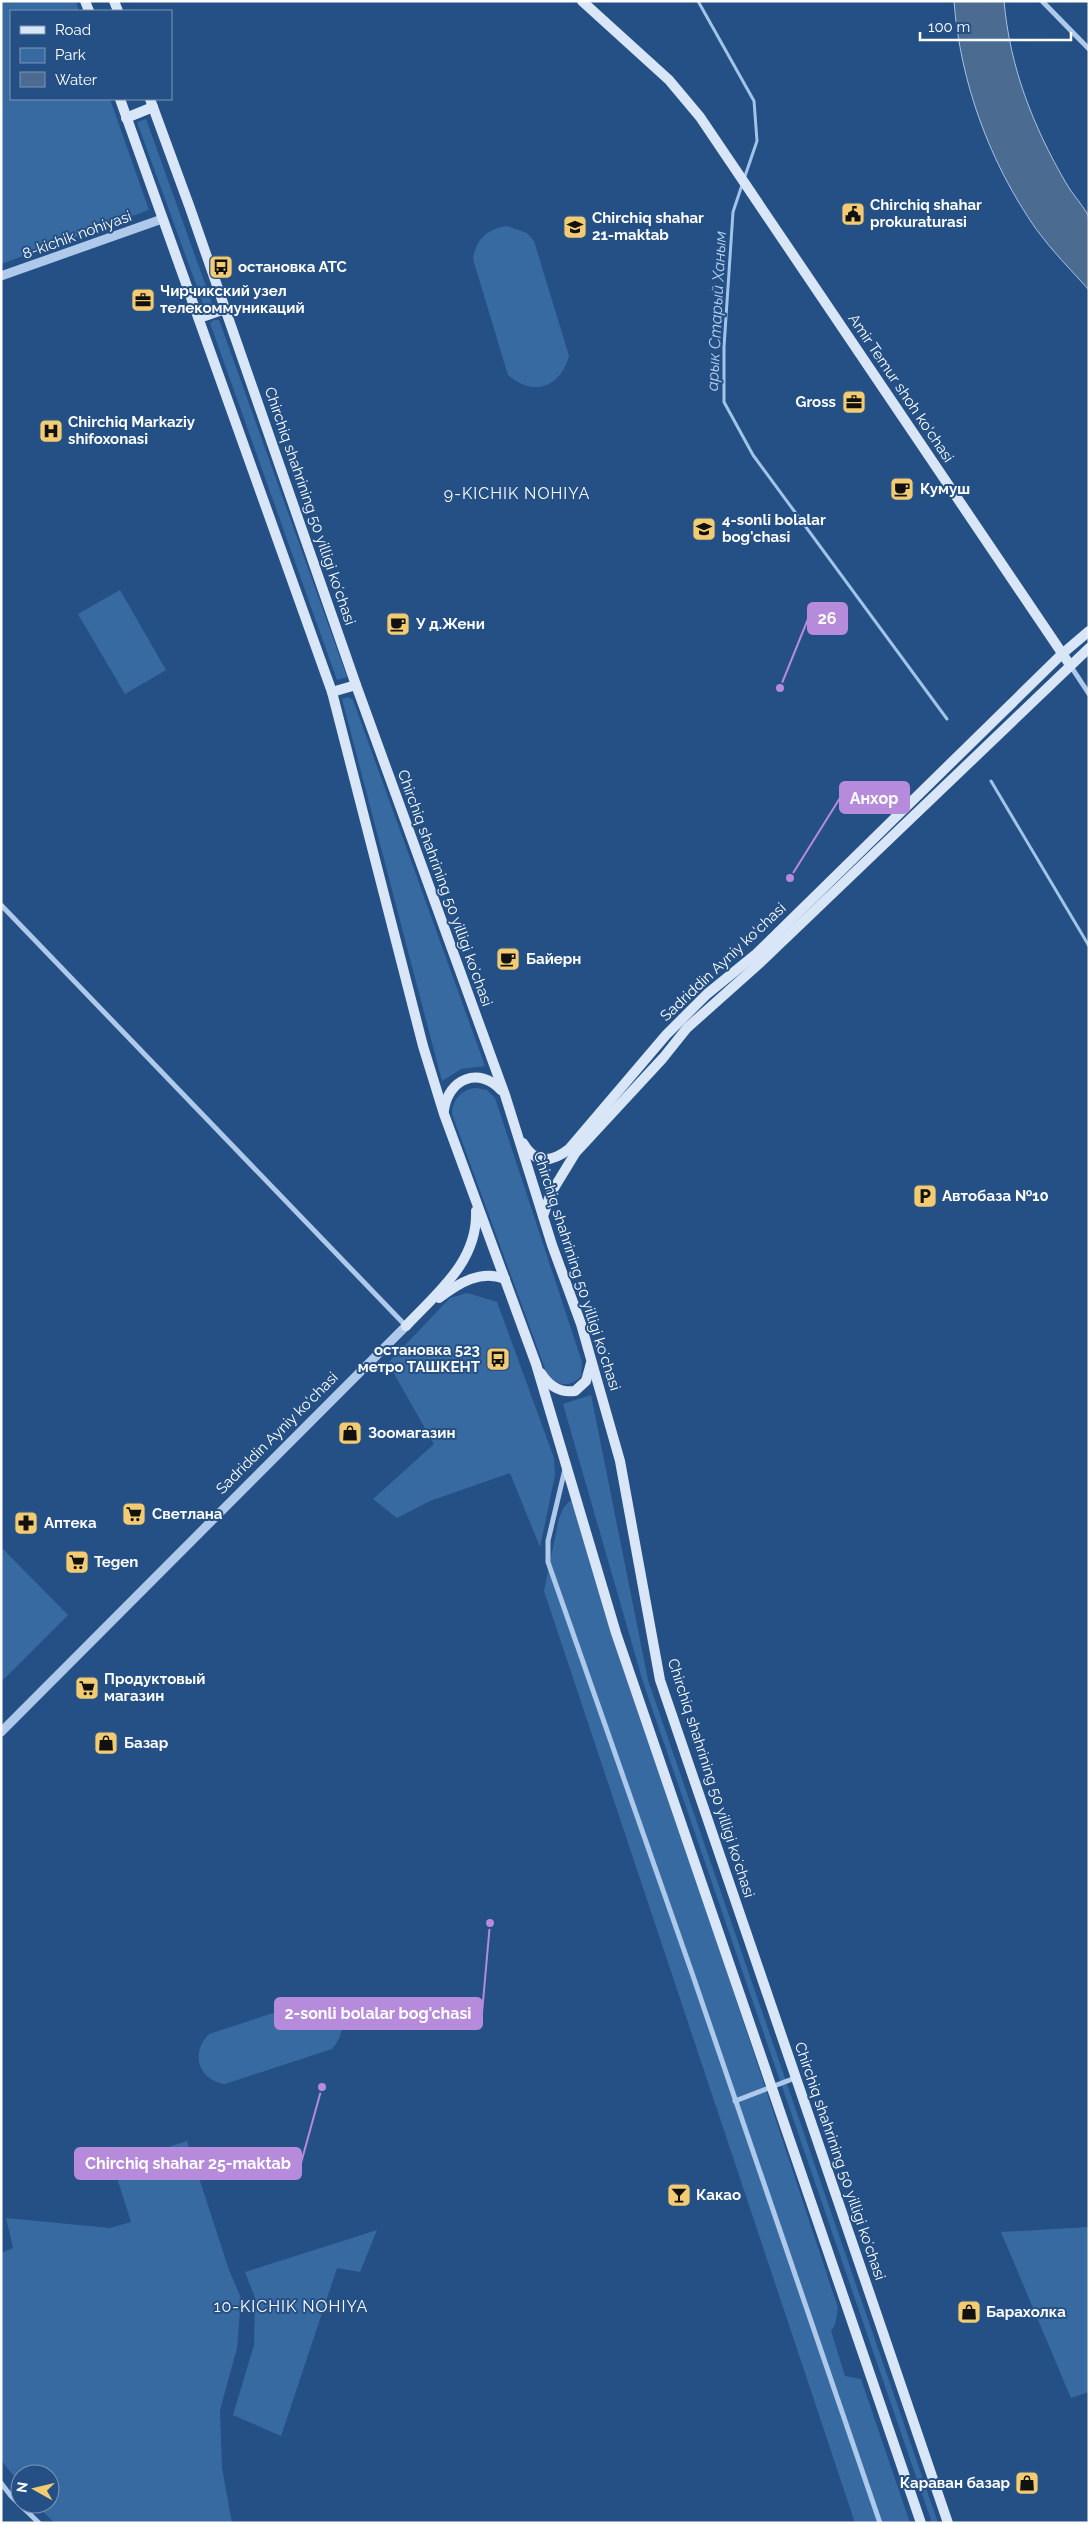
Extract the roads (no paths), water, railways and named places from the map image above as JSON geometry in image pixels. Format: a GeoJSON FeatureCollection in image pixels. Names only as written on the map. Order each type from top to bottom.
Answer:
{"type":"FeatureCollection","features":[{"type":"Feature","properties":{"kind":"main road","name":"Amir Temur shoh ko‘chasi"},"geometry":{"type":"LineString","coordinates":[[582,1],[678,89],[700,117],[1070,665]]}},
{"type":"Feature","properties":{"kind":"main road"},"geometry":{"type":"LineString","coordinates":[[120,100],[332,692],[423,1046],[444,1114],[536,1364],[616,1633],[921,2523]]}},
{"type":"Feature","properties":{"kind":"main road"},"geometry":{"type":"LineString","coordinates":[[126,118],[152,103]]}},
{"type":"Feature","properties":{"kind":"main road","name":"Chirchiq shahrining 50 yilligi koʻchasi"},"geometry":{"type":"LineString","coordinates":[[152,103],[226,309],[356,684],[505,1095],[543,1217],[588,1347],[620,1461],[660,1680],[948,2523]]}},
{"type":"Feature","properties":{"kind":"main road"},"geometry":{"type":"LineString","coordinates":[[198,318],[226,309]]}},
{"type":"Feature","properties":{"kind":"main road","name":"Sadriddin Ayniy ko‘chasi"},"geometry":{"type":"LineString","coordinates":[[515,1129],[527,1149],[539,1160],[550,1161],[569,1149],[660,1042],[700,1001],[755,955],[1062,654],[1089,631]]}},
{"type":"Feature","properties":{"kind":"main road","name":"Sadriddin Ayniy ko‘chasi"},"geometry":{"type":"LineString","coordinates":[[543,1217],[551,1193],[576,1152],[663,1058],[687,1028],[762,962],[1089,648]]}},
{"type":"Feature","properties":{"kind":"main road"},"geometry":{"type":"LineString","coordinates":[[332,692],[356,684]]}},
{"type":"Feature","properties":{"kind":"main road"},"geometry":{"type":"LineString","coordinates":[[444,1114],[449,1093],[456,1084],[465,1080],[476,1077],[487,1079],[505,1095]]}},
{"type":"Feature","properties":{"kind":"main road"},"geometry":{"type":"LineString","coordinates":[[406,1326],[453,1276],[467,1258],[476,1224],[474,1197]]}},
{"type":"Feature","properties":{"kind":"main road"},"geometry":{"type":"LineString","coordinates":[[406,1326],[461,1283],[484,1275],[506,1279]]}},
{"type":"Feature","properties":{"kind":"main road"},"geometry":{"type":"LineString","coordinates":[[536,1364],[544,1378],[553,1386],[563,1391],[575,1391],[584,1385],[588,1376],[590,1363],[588,1347]]}},
{"type":"Feature","properties":{"kind":"street"},"geometry":{"type":"LineString","coordinates":[[1042,1],[1089,49]]}},
{"type":"Feature","properties":{"kind":"street","name":"8-kichik nohiyasi"},"geometry":{"type":"LineString","coordinates":[[1,276],[162,219]]}},
{"type":"Feature","properties":{"kind":"street"},"geometry":{"type":"LineString","coordinates":[[1070,665],[1089,694]]}},
{"type":"Feature","properties":{"kind":"street"},"geometry":{"type":"LineString","coordinates":[[1,906],[406,1326]]}},
{"type":"Feature","properties":{"kind":"street","name":"Sadriddin Ayniy ko‘chasi"},"geometry":{"type":"LineString","coordinates":[[1,1732],[406,1326]]}},
{"type":"Feature","properties":{"kind":"street"},"geometry":{"type":"LineString","coordinates":[[567,1464],[548,1541],[548,1562],[880,2523]]}},
{"type":"Feature","properties":{"kind":"street"},"geometry":{"type":"LineString","coordinates":[[735,2101],[796,2078]]}},
{"type":"Feature","properties":{"kind":"street"},"geometry":{"type":"LineString","coordinates":[[1,2483],[11,2496],[39,2523]]}},
{"type":"Feature","properties":{"kind":"water"},"geometry":{"type":"Polygon","coordinates":[[[954,1],[1004,1],[1012,50],[1033,118],[1054,162],[1088,215],[1089,290],[1036,229],[1020,204],[991,149],[970,91],[957,31],[954,1]]]}},
{"type":"Feature","properties":{"kind":"waterway","name":"арык Старый Ханым"},"geometry":{"type":"LineString","coordinates":[[698,1],[754,101],[757,141],[744,179]]}},
{"type":"Feature","properties":{"kind":"waterway","name":"арык Старый Ханым"},"geometry":{"type":"LineString","coordinates":[[742,185],[733,212],[724,347],[724,402],[753,455],[947,719]]}},
{"type":"Feature","properties":{"kind":"waterway","name":"арык Старый Ханым"},"geometry":{"type":"LineString","coordinates":[[991,781],[1089,946]]}},
{"type":"Feature","properties":{"kind":"place","name":"Chirchiq shahar prokuraturasi"},"geometry":{"type":"Point","coordinates":[853,214]}},
{"type":"Feature","properties":{"kind":"place","name":"Chirchiq shahar 21-maktab"},"geometry":{"type":"Point","coordinates":[575,227]}},
{"type":"Feature","properties":{"kind":"place","name":"остановка АТС"},"geometry":{"type":"Point","coordinates":[221,267]}},
{"type":"Feature","properties":{"kind":"place","name":"Чирчикский узел телекоммуникаций"},"geometry":{"type":"Point","coordinates":[143,300]}},
{"type":"Feature","properties":{"kind":"place","name":"Gross"},"geometry":{"type":"Point","coordinates":[854,402]}},
{"type":"Feature","properties":{"kind":"place","name":"Chirchiq Markaziy shifoxonasi"},"geometry":{"type":"Point","coordinates":[51,431]}},
{"type":"Feature","properties":{"kind":"place","name":"Кумуш"},"geometry":{"type":"Point","coordinates":[902,489]}},
{"type":"Feature","properties":{"kind":"place","name":"4-sonli bolalar bog'chasi"},"geometry":{"type":"Point","coordinates":[704,529]}},
{"type":"Feature","properties":{"kind":"place","name":"У д.Жени"},"geometry":{"type":"Point","coordinates":[398,624]}},
{"type":"Feature","properties":{"kind":"place","name":"26"},"geometry":{"type":"Point","coordinates":[780,688]}},
{"type":"Feature","properties":{"kind":"place","name":"Анхор"},"geometry":{"type":"Point","coordinates":[790,878]}},
{"type":"Feature","properties":{"kind":"place","name":"Байерн"},"geometry":{"type":"Point","coordinates":[508,959]}},
{"type":"Feature","properties":{"kind":"place","name":"Автобаза №10"},"geometry":{"type":"Point","coordinates":[925,1196]}},
{"type":"Feature","properties":{"kind":"place","name":"остановка 523 метро ТАШКЕНТ"},"geometry":{"type":"Point","coordinates":[498,1359]}},
{"type":"Feature","properties":{"kind":"place","name":"Зоомагазин"},"geometry":{"type":"Point","coordinates":[350,1433]}},
{"type":"Feature","properties":{"kind":"place","name":"Светлана"},"geometry":{"type":"Point","coordinates":[134,1514]}},
{"type":"Feature","properties":{"kind":"place","name":"Аптека"},"geometry":{"type":"Point","coordinates":[26,1523]}},
{"type":"Feature","properties":{"kind":"place","name":"Tegen"},"geometry":{"type":"Point","coordinates":[77,1562]}},
{"type":"Feature","properties":{"kind":"place","name":"Продуктовый магазин"},"geometry":{"type":"Point","coordinates":[87,1688]}},
{"type":"Feature","properties":{"kind":"place","name":"Базар"},"geometry":{"type":"Point","coordinates":[106,1743]}},
{"type":"Feature","properties":{"kind":"place","name":"2-sonli bolalar bog'chasi"},"geometry":{"type":"Point","coordinates":[490,1923]}},
{"type":"Feature","properties":{"kind":"place","name":"Chirchiq shahar 25-maktab"},"geometry":{"type":"Point","coordinates":[322,2087]}},
{"type":"Feature","properties":{"kind":"place","name":"Какао"},"geometry":{"type":"Point","coordinates":[679,2195]}},
{"type":"Feature","properties":{"kind":"place","name":"Барахолка"},"geometry":{"type":"Point","coordinates":[969,2312]}},
{"type":"Feature","properties":{"kind":"place","name":"Караван базар"},"geometry":{"type":"Point","coordinates":[1027,2483]}},
{"type":"Feature","properties":{"kind":"district","name":"9-KICHIK NOHIYA"},"geometry":{"type":"Point","coordinates":[517,493]}},
{"type":"Feature","properties":{"kind":"district","name":"10-KICHIK NOHIYA"},"geometry":{"type":"Point","coordinates":[291,2306]}}]}
